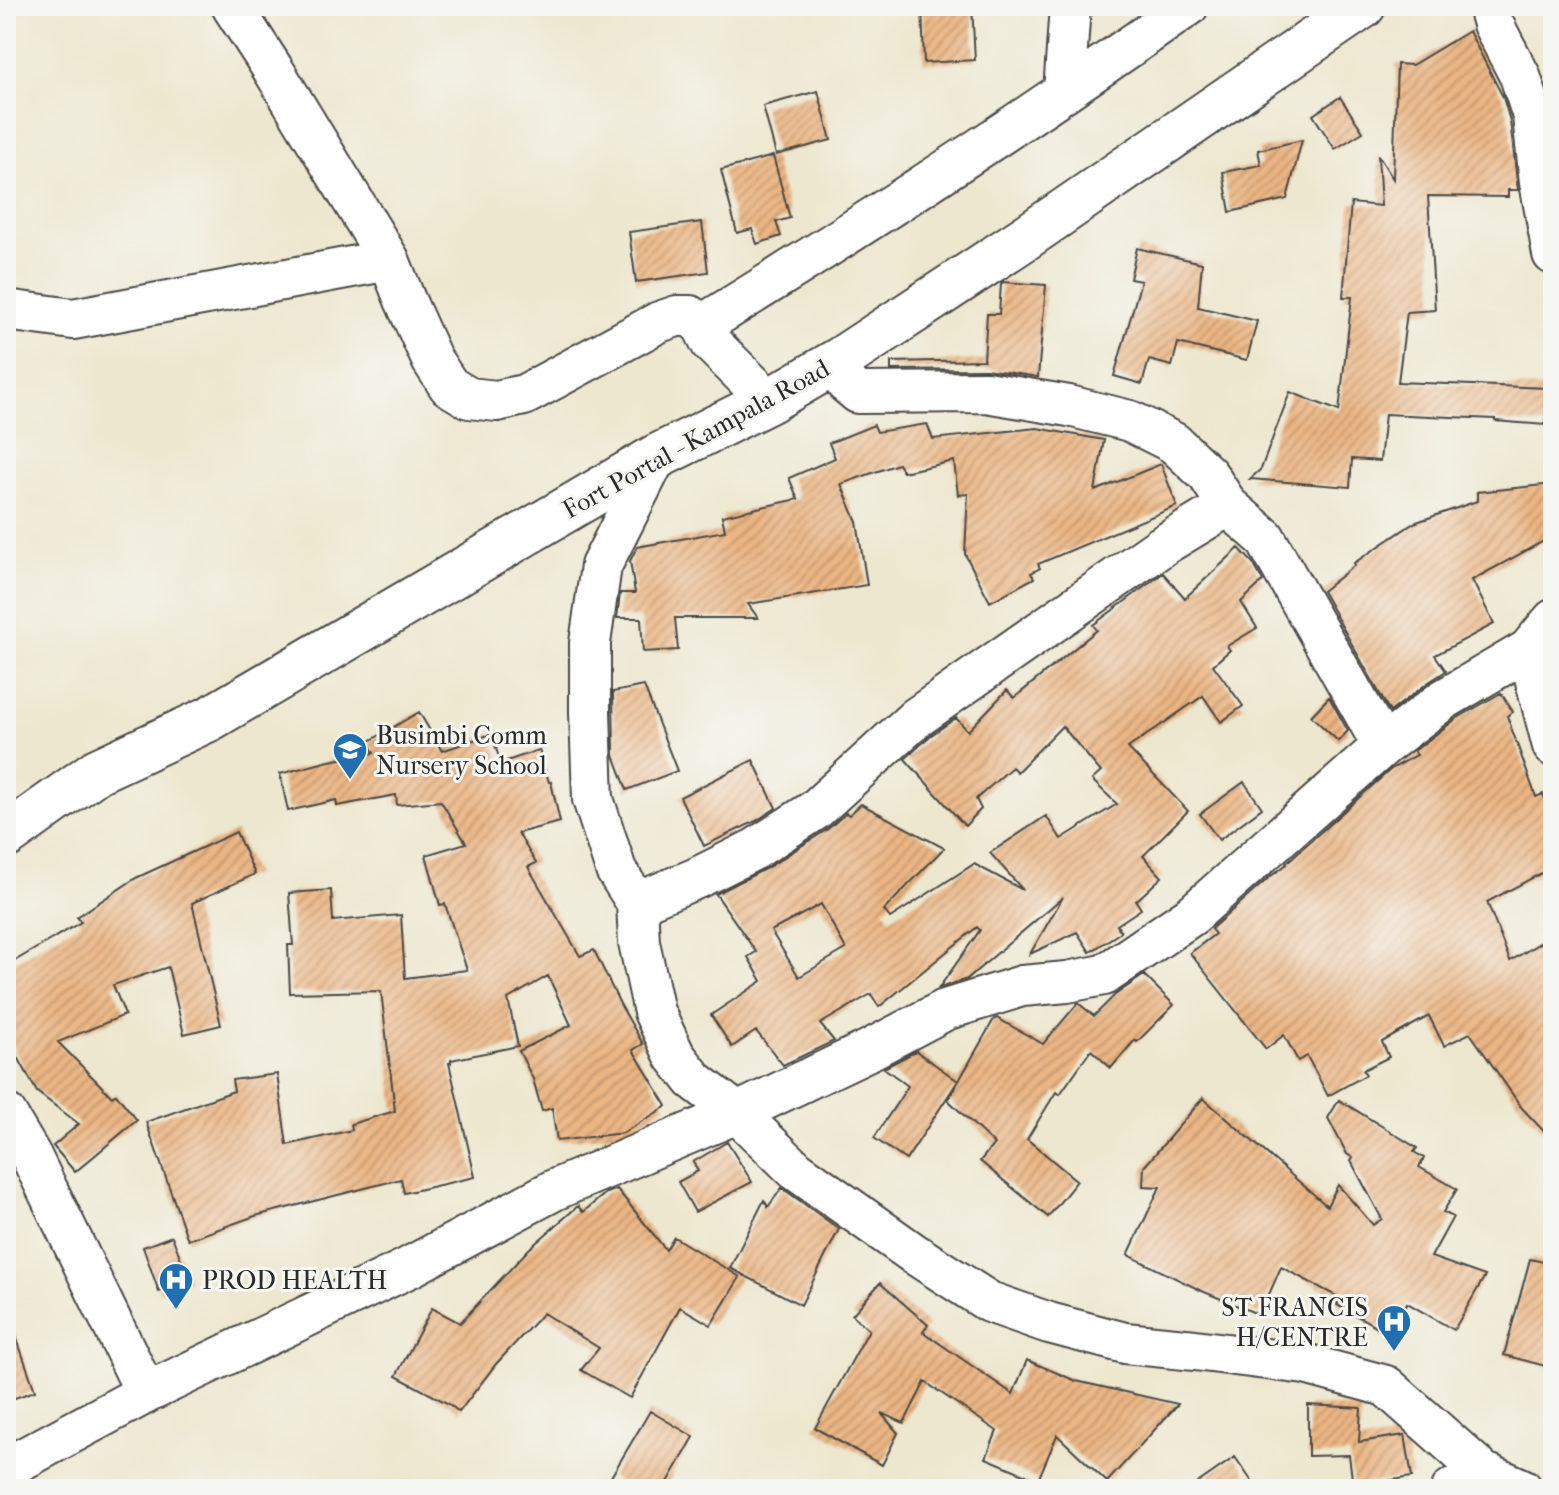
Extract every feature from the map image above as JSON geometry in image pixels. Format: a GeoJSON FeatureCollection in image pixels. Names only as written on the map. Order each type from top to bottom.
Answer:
{"type":"FeatureCollection","features":[{"type":"Feature","properties":{"kind":"main road","name":"Fort Portal - Kampala Road"},"geometry":{"type":"LineString","coordinates":[[6,836],[97,771],[209,719],[656,457],[769,401],[841,359],[1025,238],[1363,6]]}},
{"type":"Feature","properties":{"kind":"street"},"geometry":{"type":"LineString","coordinates":[[232,6],[389,260],[432,360],[449,386],[469,398],[497,401],[524,395],[659,322],[677,316],[690,316],[702,325],[711,343],[769,401]]}},
{"type":"Feature","properties":{"kind":"street"},"geometry":{"type":"LineString","coordinates":[[1064,92],[1070,6]]}},
{"type":"Feature","properties":{"kind":"street"},"geometry":{"type":"LineString","coordinates":[[702,325],[817,255],[1188,6]]}},
{"type":"Feature","properties":{"kind":"street"},"geometry":{"type":"LineString","coordinates":[[1488,6],[1493,24],[1520,76],[1533,116],[1540,182],[1553,254]]}},
{"type":"Feature","properties":{"kind":"street"},"geometry":{"type":"LineString","coordinates":[[6,310],[73,319],[389,260]]}},
{"type":"Feature","properties":{"kind":"street"},"geometry":{"type":"LineString","coordinates":[[841,359],[846,383],[858,393],[986,392],[1069,406],[1130,421],[1174,443],[1208,475],[1228,506],[1265,538],[1383,746]]}},
{"type":"Feature","properties":{"kind":"street"},"geometry":{"type":"LineString","coordinates":[[656,457],[601,566],[590,643],[593,799],[616,870],[637,903],[639,942],[654,1012],[675,1056],[694,1080],[737,1113],[796,1170],[913,1253],[989,1302],[1049,1323],[1125,1343],[1305,1364],[1386,1386],[1467,1480],[1522,1489]]}},
{"type":"Feature","properties":{"kind":"street"},"geometry":{"type":"LineString","coordinates":[[637,903],[755,849],[815,810],[916,718],[1162,546],[1228,506]]}},
{"type":"Feature","properties":{"kind":"street"},"geometry":{"type":"LineString","coordinates":[[6,1468],[146,1393],[408,1268],[554,1190],[737,1113],[945,1010],[1022,986],[1104,975],[1192,915],[1383,746],[1443,700],[1528,650],[1553,620]]}},
{"type":"Feature","properties":{"kind":"street"},"geometry":{"type":"LineString","coordinates":[[1528,650],[1553,746]]}},
{"type":"Feature","properties":{"kind":"street"},"geometry":{"type":"LineString","coordinates":[[6,1114],[31,1156],[146,1393]]}},
{"type":"Feature","properties":{"kind":"building"},"geometry":{"type":"Polygon","coordinates":[[[922,6],[972,6],[975,60],[924,63],[922,6]]]}},
{"type":"Feature","properties":{"kind":"building"},"geometry":{"type":"Polygon","coordinates":[[[1469,31],[1503,97],[1510,121],[1518,190],[1508,190],[1508,197],[1428,196],[1435,310],[1407,312],[1398,382],[1548,388],[1545,425],[1495,419],[1385,414],[1380,461],[1352,459],[1350,487],[1250,479],[1261,469],[1290,392],[1339,411],[1352,297],[1343,297],[1351,203],[1381,206],[1378,155],[1393,179],[1397,64],[1412,65],[1469,31]]]}},
{"type":"Feature","properties":{"kind":"building"},"geometry":{"type":"Polygon","coordinates":[[[818,91],[831,140],[776,155],[763,106],[818,91]]]}},
{"type":"Feature","properties":{"kind":"building"},"geometry":{"type":"Polygon","coordinates":[[[1340,97],[1363,132],[1335,149],[1313,115],[1340,97]]]}},
{"type":"Feature","properties":{"kind":"building"},"geometry":{"type":"Polygon","coordinates":[[[1302,140],[1287,199],[1230,212],[1223,172],[1261,165],[1258,150],[1302,140]]]}},
{"type":"Feature","properties":{"kind":"building"},"geometry":{"type":"Polygon","coordinates":[[[773,156],[790,218],[776,222],[781,236],[757,244],[752,229],[737,233],[721,170],[773,156]]]}},
{"type":"Feature","properties":{"kind":"building"},"geometry":{"type":"Polygon","coordinates":[[[702,222],[708,272],[636,282],[629,232],[702,222]]]}},
{"type":"Feature","properties":{"kind":"building"},"geometry":{"type":"Polygon","coordinates":[[[1137,248],[1202,263],[1198,307],[1257,321],[1247,360],[1178,343],[1172,366],[1149,360],[1142,384],[1114,376],[1141,281],[1130,279],[1137,248]]]}},
{"type":"Feature","properties":{"kind":"building"},"geometry":{"type":"Polygon","coordinates":[[[1003,282],[1046,285],[1038,377],[986,369],[891,370],[891,362],[984,360],[987,314],[999,314],[1003,282]]]}},
{"type":"Feature","properties":{"kind":"building"},"geometry":{"type":"Polygon","coordinates":[[[927,424],[933,439],[1037,428],[1104,440],[1095,491],[1161,464],[1177,506],[1038,564],[1040,568],[1031,573],[1034,578],[990,602],[965,554],[968,494],[958,495],[954,461],[903,472],[898,464],[841,484],[857,522],[867,585],[748,604],[758,618],[675,618],[678,650],[643,652],[641,618],[617,618],[620,593],[635,593],[630,561],[637,547],[725,531],[722,516],[798,499],[789,478],[835,458],[829,443],[874,425],[877,432],[927,424]]]}},
{"type":"Feature","properties":{"kind":"building"},"geometry":{"type":"Polygon","coordinates":[[[1553,484],[1553,536],[1472,580],[1494,624],[1435,655],[1446,671],[1390,712],[1322,591],[1354,563],[1414,523],[1477,501],[1477,492],[1553,484]]]}},
{"type":"Feature","properties":{"kind":"building"},"geometry":{"type":"Polygon","coordinates":[[[1239,548],[1253,563],[1263,581],[1241,602],[1257,628],[1227,646],[1230,650],[1213,665],[1243,706],[1221,722],[1203,696],[1128,748],[1188,811],[1143,856],[1162,877],[1136,901],[1141,909],[1117,925],[1121,932],[1090,952],[1077,932],[1030,954],[1063,897],[967,979],[939,988],[980,930],[977,927],[879,1007],[871,994],[820,1024],[834,1041],[783,1065],[756,1031],[732,1047],[711,1015],[762,981],[748,957],[756,952],[716,894],[767,868],[861,804],[944,848],[884,910],[890,918],[974,864],[1023,890],[990,853],[1046,816],[1061,839],[1117,804],[1092,780],[1101,772],[1062,726],[1017,772],[1012,767],[976,799],[981,809],[965,826],[905,759],[956,718],[968,731],[1007,690],[1014,698],[1097,630],[1093,625],[1163,573],[1185,598],[1239,548]],[[821,904],[771,931],[799,977],[846,949],[821,904]]]}},
{"type":"Feature","properties":{"kind":"building"},"geometry":{"type":"Polygon","coordinates":[[[644,686],[677,771],[627,790],[614,755],[613,692],[644,686]]]}},
{"type":"Feature","properties":{"kind":"building"},"geometry":{"type":"Polygon","coordinates":[[[1501,693],[1513,712],[1507,716],[1536,797],[1543,794],[1553,818],[1553,867],[1487,902],[1510,961],[1553,935],[1553,1141],[1522,1108],[1470,1033],[1444,1046],[1429,1016],[1382,1042],[1389,1057],[1363,1070],[1366,1075],[1328,1096],[1307,1056],[1298,1061],[1284,1035],[1266,1049],[1190,953],[1215,934],[1211,929],[1391,769],[1417,755],[1414,751],[1456,719],[1501,693]]]}},
{"type":"Feature","properties":{"kind":"building"},"geometry":{"type":"Polygon","coordinates":[[[1329,697],[1348,731],[1338,741],[1311,716],[1329,697]]]}},
{"type":"Feature","properties":{"kind":"building"},"geometry":{"type":"Polygon","coordinates":[[[419,712],[442,751],[491,734],[501,763],[539,750],[551,782],[560,822],[518,833],[536,863],[528,867],[580,956],[594,950],[643,1044],[633,1050],[667,1106],[623,1133],[557,1141],[552,1108],[542,1111],[533,1079],[519,1051],[571,1025],[548,976],[508,999],[518,1046],[451,1060],[449,1063],[475,1177],[404,1193],[401,1179],[255,1216],[188,1240],[146,1122],[234,1091],[232,1080],[277,1074],[287,1145],[352,1130],[351,1124],[395,1111],[381,991],[290,993],[288,945],[293,945],[289,893],[331,890],[333,921],[401,915],[405,978],[467,970],[445,904],[440,905],[426,855],[466,843],[441,801],[397,805],[396,795],[337,806],[336,800],[288,811],[280,774],[374,753],[368,742],[419,712]]]}},
{"type":"Feature","properties":{"kind":"building"},"geometry":{"type":"Polygon","coordinates":[[[753,760],[776,808],[704,846],[680,797],[753,760]]]}},
{"type":"Feature","properties":{"kind":"building"},"geometry":{"type":"Polygon","coordinates":[[[1244,782],[1262,808],[1219,840],[1200,814],[1244,782]]]}},
{"type":"Feature","properties":{"kind":"building"},"geometry":{"type":"Polygon","coordinates":[[[236,832],[255,874],[192,903],[221,1025],[184,1034],[168,967],[113,985],[125,1015],[58,1042],[112,1097],[116,1094],[137,1120],[75,1172],[53,1146],[79,1124],[37,1092],[6,1035],[6,966],[81,922],[77,917],[136,878],[236,832]]]}},
{"type":"Feature","properties":{"kind":"building"},"geometry":{"type":"Polygon","coordinates":[[[1144,975],[1174,1005],[1137,1042],[1135,1040],[1111,1068],[1091,1050],[1060,1094],[1056,1092],[1027,1139],[1077,1181],[1048,1217],[980,1161],[994,1144],[948,1100],[994,1019],[1043,1044],[1078,1003],[1094,1016],[1115,995],[1144,975]]]}},
{"type":"Feature","properties":{"kind":"building"},"geometry":{"type":"Polygon","coordinates":[[[916,1051],[958,1081],[906,1160],[874,1138],[908,1086],[884,1068],[916,1051]]]}},
{"type":"Feature","properties":{"kind":"building"},"geometry":{"type":"Polygon","coordinates":[[[1203,1098],[1327,1206],[1338,1185],[1373,1225],[1382,1219],[1351,1161],[1353,1158],[1347,1154],[1328,1118],[1339,1100],[1417,1148],[1414,1152],[1424,1158],[1419,1167],[1457,1189],[1443,1212],[1453,1217],[1431,1257],[1485,1276],[1454,1330],[1407,1303],[1390,1334],[1337,1305],[1340,1298],[1281,1267],[1260,1315],[1128,1255],[1160,1187],[1143,1186],[1144,1167],[1203,1098]]]}},
{"type":"Feature","properties":{"kind":"building"},"geometry":{"type":"Polygon","coordinates":[[[727,1142],[752,1182],[695,1212],[678,1182],[698,1171],[693,1162],[727,1142]]]}},
{"type":"Feature","properties":{"kind":"building"},"geometry":{"type":"Polygon","coordinates":[[[782,1188],[839,1229],[801,1305],[730,1268],[764,1200],[768,1207],[782,1188]]]}},
{"type":"Feature","properties":{"kind":"building"},"geometry":{"type":"Polygon","coordinates":[[[617,1189],[666,1250],[674,1237],[740,1277],[711,1325],[680,1307],[630,1398],[581,1370],[599,1348],[543,1313],[496,1364],[459,1412],[396,1376],[432,1308],[460,1323],[529,1249],[578,1206],[583,1212],[606,1193],[617,1189]]]}},
{"type":"Feature","properties":{"kind":"building"},"geometry":{"type":"Polygon","coordinates":[[[172,1236],[189,1280],[159,1292],[143,1247],[172,1236]]]}},
{"type":"Feature","properties":{"kind":"building"},"geometry":{"type":"Polygon","coordinates":[[[1530,1259],[1553,1264],[1553,1368],[1504,1355],[1530,1259]]]}},
{"type":"Feature","properties":{"kind":"building"},"geometry":{"type":"Polygon","coordinates":[[[880,1283],[928,1325],[923,1332],[1013,1394],[1027,1360],[1076,1381],[1178,1404],[1107,1482],[1057,1435],[1038,1480],[986,1458],[997,1431],[925,1382],[904,1423],[881,1413],[898,1433],[882,1465],[815,1428],[869,1330],[852,1315],[880,1283]]]}},
{"type":"Feature","properties":{"kind":"building"},"geometry":{"type":"Polygon","coordinates":[[[10,1319],[35,1391],[6,1401],[6,1320],[10,1319]]]}},
{"type":"Feature","properties":{"kind":"building"},"geometry":{"type":"Polygon","coordinates":[[[1308,1405],[1361,1408],[1359,1442],[1405,1435],[1412,1477],[1353,1486],[1349,1455],[1308,1456],[1308,1405]]]}},
{"type":"Feature","properties":{"kind":"building"},"geometry":{"type":"Polygon","coordinates":[[[650,1411],[694,1437],[664,1489],[631,1489],[611,1477],[650,1411]]]}},
{"type":"Feature","properties":{"kind":"building"},"geometry":{"type":"Polygon","coordinates":[[[1235,1457],[1257,1489],[1189,1489],[1235,1457]]]}},
{"type":"Feature","properties":{"kind":"place","name":"Busimbi Comm Nursery School"},"geometry":{"type":"Point","coordinates":[350,781]}},
{"type":"Feature","properties":{"kind":"place","name":"PROD HEALTH"},"geometry":{"type":"Point","coordinates":[176,1311]}},
{"type":"Feature","properties":{"kind":"place","name":"ST FRANCIS H/CENTRE"},"geometry":{"type":"Point","coordinates":[1394,1353]}}]}
